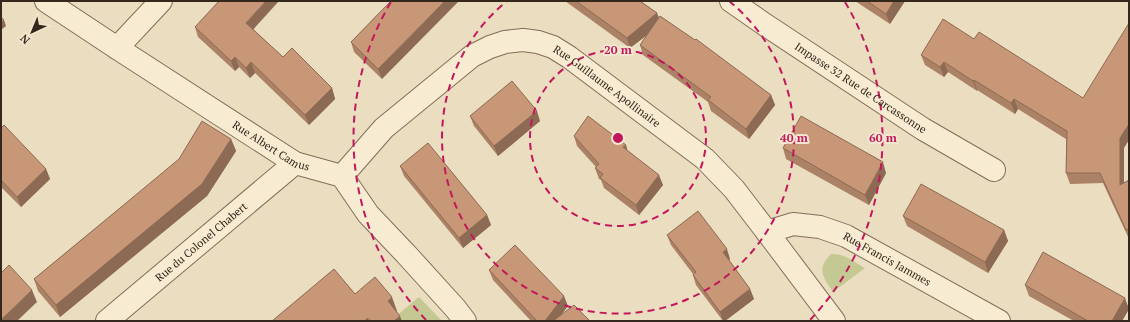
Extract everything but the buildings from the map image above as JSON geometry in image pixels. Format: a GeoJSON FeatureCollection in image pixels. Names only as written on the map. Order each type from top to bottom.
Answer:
{"type":"FeatureCollection","features":[{"type":"Feature","properties":{"kind":"street","name":"Rue Albert Camus"},"geometry":{"type":"LineString","coordinates":[[46,1],[295,163],[342,176]]}},
{"type":"Feature","properties":{"kind":"street"},"geometry":{"type":"LineString","coordinates":[[117,48],[161,1]]}},
{"type":"Feature","properties":{"kind":"street","name":"Impasse 32 Rue de Carcassonne"},"geometry":{"type":"LineString","coordinates":[[732,1],[764,24],[923,129],[994,170]]}},
{"type":"Feature","properties":{"kind":"street","name":"Rue Guillaume Apollinaire"},"geometry":{"type":"LineString","coordinates":[[342,176],[384,128],[472,56],[490,47],[505,42],[523,40],[538,42],[553,47],[569,58],[705,159],[734,190],[834,321]]}},
{"type":"Feature","properties":{"kind":"street","name":"Rue du Colonel Chabert"},"geometry":{"type":"LineString","coordinates":[[107,321],[295,163]]}},
{"type":"Feature","properties":{"kind":"street"},"geometry":{"type":"LineString","coordinates":[[342,176],[368,214],[435,286],[465,321]]}},
{"type":"Feature","properties":{"kind":"street","name":"Rue Francis Jammes"},"geometry":{"type":"LineString","coordinates":[[767,232],[793,224],[820,227],[846,236],[999,321]]}},
{"type":"Feature","properties":{"kind":"green space"},"geometry":{"type":"Polygon","coordinates":[[[831,254],[845,256],[865,268],[833,292],[826,282],[822,269],[826,259],[831,254]]]}},
{"type":"Feature","properties":{"kind":"green space"},"geometry":{"type":"Polygon","coordinates":[[[419,297],[442,321],[390,321],[419,297]]]}}]}
